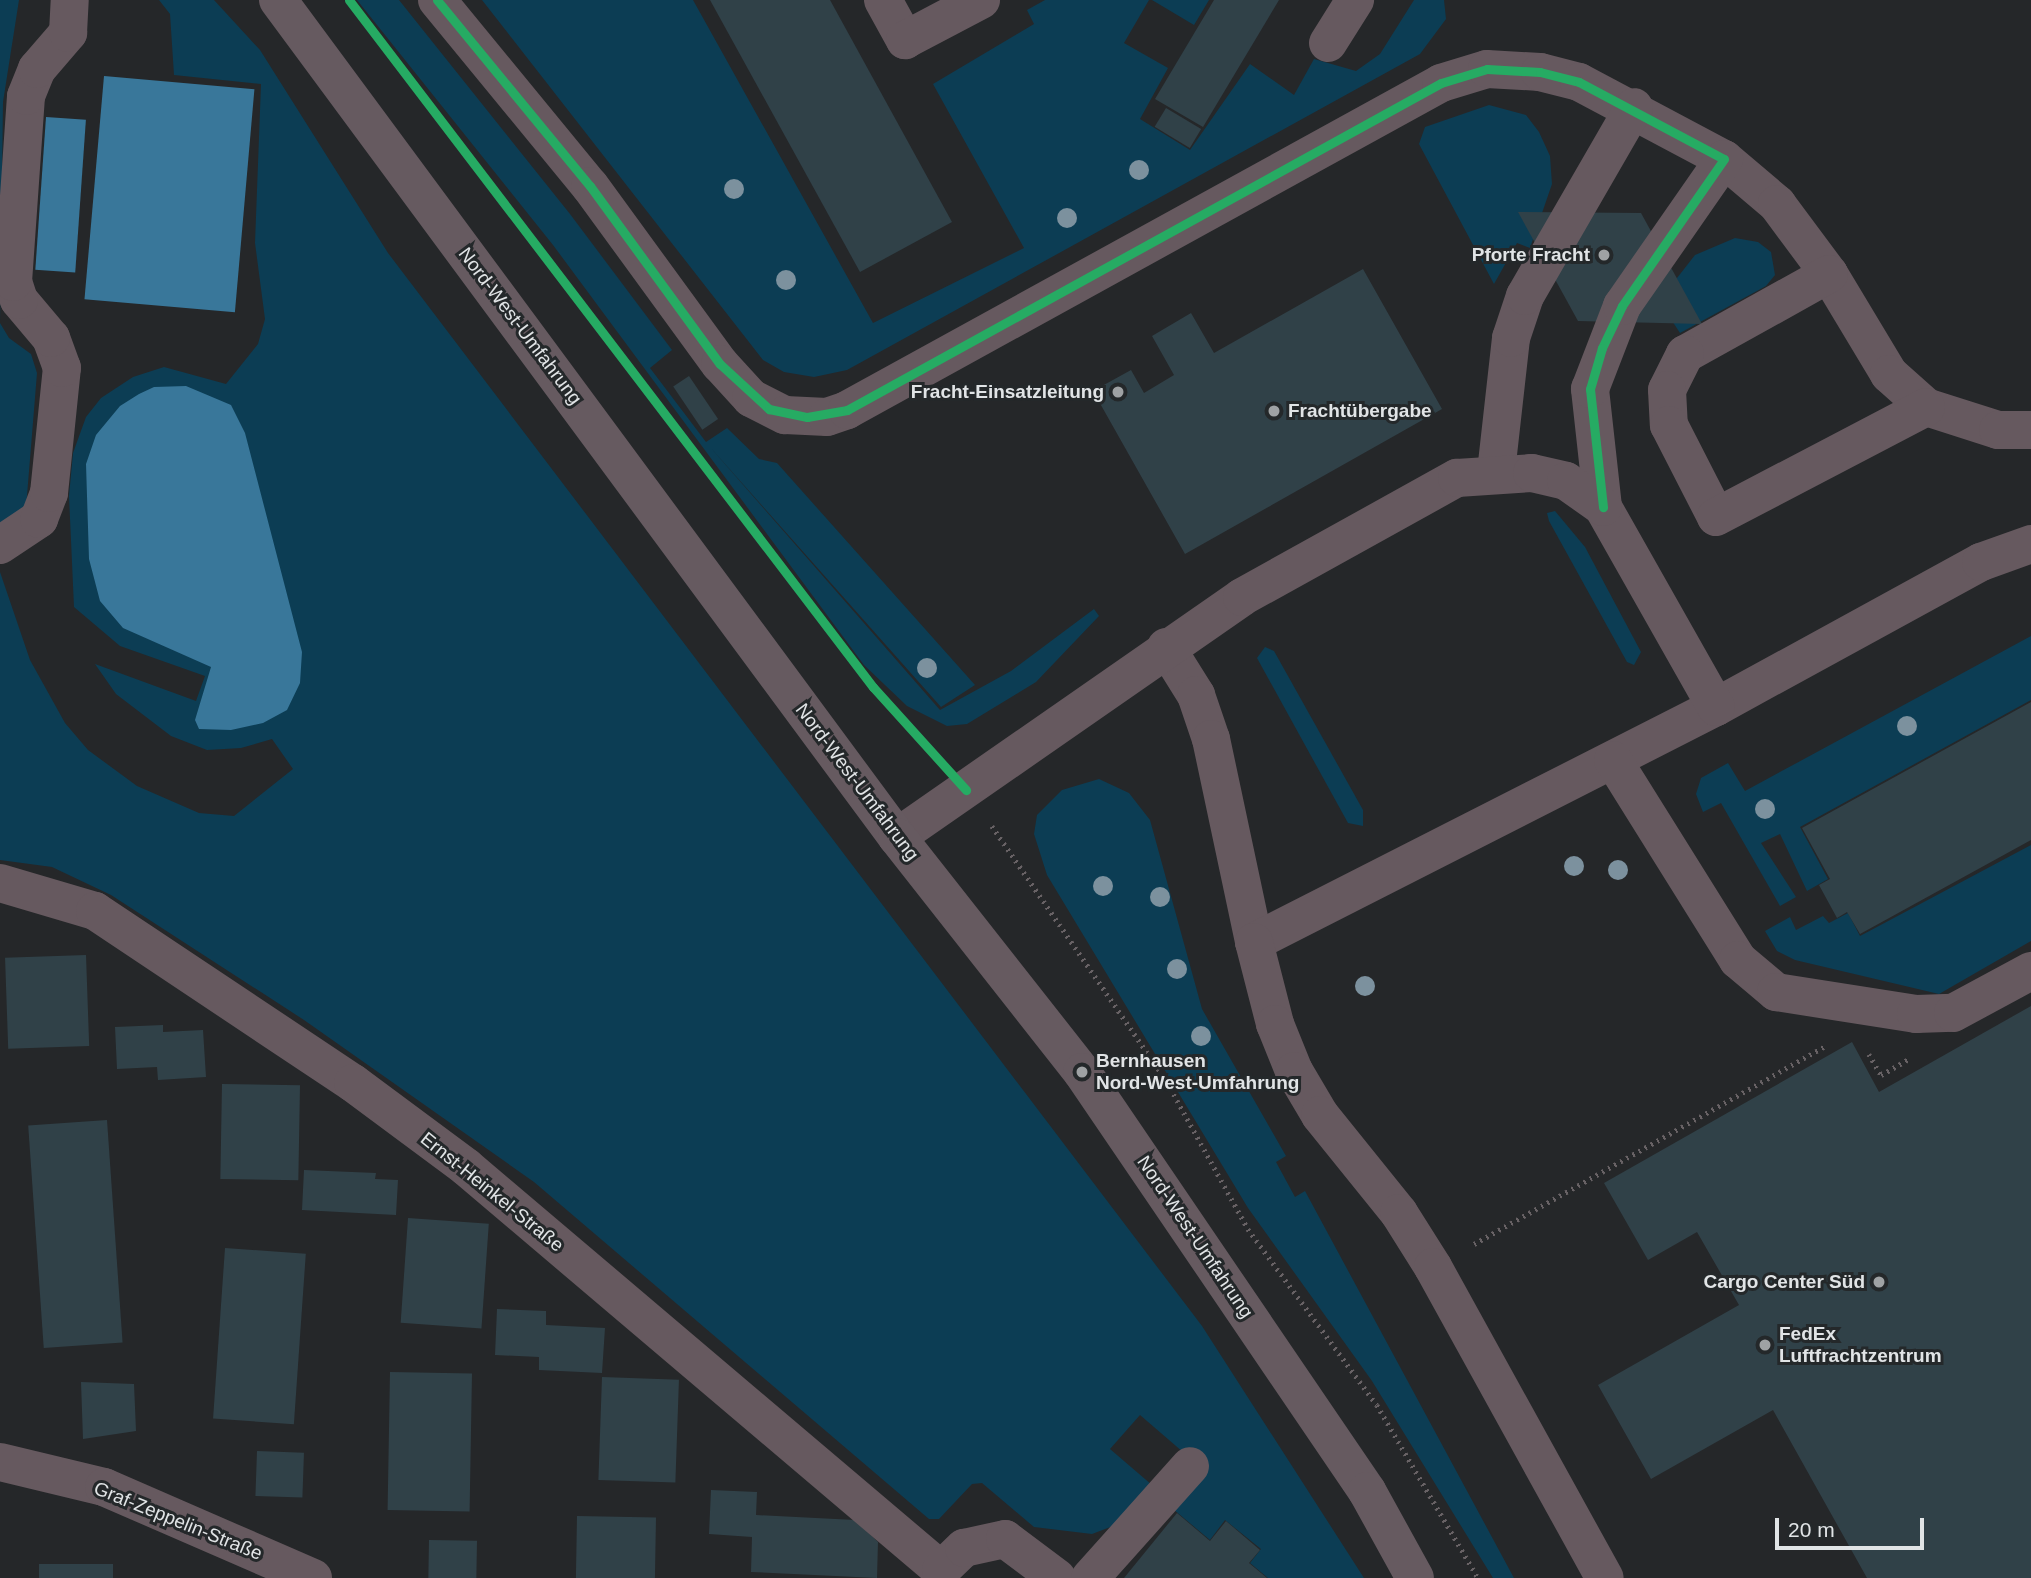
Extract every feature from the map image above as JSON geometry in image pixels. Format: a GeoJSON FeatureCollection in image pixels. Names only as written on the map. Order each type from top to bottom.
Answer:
{"type":"FeatureCollection","features":[{"type":"Feature","properties":{"kind":"main road","name":"Nord-West-Umfahrung"},"geometry":{"type":"LineString","coordinates":[[278,0],[897,837],[1083,1072],[1367,1491],[1415,1578]]}},
{"type":"Feature","properties":{"kind":"street"},"geometry":{"type":"LineString","coordinates":[[0,545],[39,519],[48,493],[62,368],[51,338],[19,300],[13,282],[26,96],[37,69],[68,33],[70,0]]}},
{"type":"Feature","properties":{"kind":"street"},"geometry":{"type":"LineString","coordinates":[[438,0],[590,186],[720,363],[769,409],[807,417],[847,410],[1441,83],[1487,69],[1540,72],[1634,107],[1724,159],[1777,204],[1829,274],[1889,374],[1926,407],[1998,430],[2031,430]]}},
{"type":"Feature","properties":{"kind":"street"},"geometry":{"type":"LineString","coordinates":[[883,0],[905,40],[981,0]]}},
{"type":"Feature","properties":{"kind":"street"},"geometry":{"type":"LineString","coordinates":[[1328,43],[1355,0]]}},
{"type":"Feature","properties":{"kind":"street"},"geometry":{"type":"LineString","coordinates":[[1496,472],[1504,379],[1525,296],[1634,107]]}},
{"type":"Feature","properties":{"kind":"street"},"geometry":{"type":"LineString","coordinates":[[1716,707],[1603,507],[1590,389],[1602,348],[1622,306],[1724,159]]}},
{"type":"Feature","properties":{"kind":"street"},"geometry":{"type":"LineString","coordinates":[[1829,274],[1685,354],[1667,390],[1670,425],[1716,517],[1926,407]]}},
{"type":"Feature","properties":{"kind":"street"},"geometry":{"type":"LineString","coordinates":[[897,837],[1166,647],[1348,535],[1457,478],[1496,472],[1566,481],[1603,507]]}},
{"type":"Feature","properties":{"kind":"street"},"geometry":{"type":"LineString","coordinates":[[1254,942],[1716,707],[1981,562],[2031,544]]}},
{"type":"Feature","properties":{"kind":"street"},"geometry":{"type":"LineString","coordinates":[[1166,647],[1196,695],[1211,739],[1254,942],[1275,1024],[1294,1071],[1320,1115],[1399,1213],[1433,1267],[1605,1578]]}},
{"type":"Feature","properties":{"kind":"street"},"geometry":{"type":"LineString","coordinates":[[1613,760],[1738,960],[1776,992],[1916,1014],[1953,1013],[2031,971]]}},
{"type":"Feature","properties":{"kind":"street","name":"Ernst-Heinkel-Straße"},"geometry":{"type":"LineString","coordinates":[[0,883],[95,911],[353,1083],[466,1167],[940,1574]]}},
{"type":"Feature","properties":{"kind":"street","name":"Graf-Zeppelin-Straße"},"geometry":{"type":"LineString","coordinates":[[0,1462],[104,1487],[313,1578]]}},
{"type":"Feature","properties":{"kind":"street"},"geometry":{"type":"LineString","coordinates":[[1090,1578],[1190,1466]]}},
{"type":"Feature","properties":{"kind":"street"},"geometry":{"type":"LineString","coordinates":[[940,1574],[964,1548],[1005,1539],[1057,1578]]}},
{"type":"Feature","properties":{"kind":"path"},"geometry":{"type":"LineString","coordinates":[[349,0],[873,687],[966,790],[1167,1082],[1248,1229],[1377,1405],[1478,1578]]}},
{"type":"Feature","properties":{"kind":"path"},"geometry":{"type":"LineString","coordinates":[[1861,1041],[1881,1075],[1915,1056]]}},
{"type":"Feature","properties":{"kind":"path"},"geometry":{"type":"LineString","coordinates":[[1433,1267],[1831,1043]]}},
{"type":"Feature","properties":{"kind":"shaded area"},"geometry":{"type":"Polygon","coordinates":[[[0,0],[19,0],[3,102],[0,323],[0,0]]]}},
{"type":"Feature","properties":{"kind":"shaded area"},"geometry":{"type":"Polygon","coordinates":[[[159,0],[214,0],[260,50],[388,253],[1202,1326],[1364,1578],[1268,1578],[1250,1563],[1261,1549],[1225,1520],[1210,1540],[1173,1509],[1205,1471],[1140,1415],[1110,1449],[1152,1485],[1113,1526],[1092,1534],[1034,1527],[982,1483],[972,1484],[939,1519],[929,1519],[534,1182],[304,1020],[111,895],[52,867],[0,860],[0,572],[30,660],[65,723],[88,750],[137,786],[199,813],[234,816],[293,769],[272,739],[241,748],[207,750],[171,736],[116,694],[95,664],[196,701],[205,676],[120,646],[74,607],[69,496],[73,453],[86,417],[101,398],[133,377],[164,367],[226,384],[258,344],[265,319],[255,243],[261,84],[174,75],[170,14],[159,0]]]}},
{"type":"Feature","properties":{"kind":"shaded area"},"geometry":{"type":"Polygon","coordinates":[[[357,0],[399,0],[570,214],[672,350],[650,368],[706,442],[727,428],[759,459],[777,463],[975,685],[941,707],[710,447],[940,710],[1011,671],[1094,609],[1099,616],[1036,682],[967,724],[947,726],[907,706],[864,665],[553,245],[357,0]]]}},
{"type":"Feature","properties":{"kind":"shaded area"},"geometry":{"type":"Polygon","coordinates":[[[482,0],[693,0],[873,323],[1024,248],[933,84],[1034,24],[1027,10],[1045,0],[1149,0],[1124,43],[1168,68],[1140,119],[1190,150],[1250,64],[1294,95],[1314,59],[1356,71],[1380,54],[1414,0],[1444,0],[1446,19],[1420,54],[847,370],[814,377],[784,372],[763,360],[482,0]]]}},
{"type":"Feature","properties":{"kind":"shaded area"},"geometry":{"type":"Polygon","coordinates":[[[1152,0],[1209,0],[1194,25],[1152,0]]]}},
{"type":"Feature","properties":{"kind":"shaded area"},"geometry":{"type":"Polygon","coordinates":[[[104,76],[254,89],[235,312],[84,299],[104,76]]]}},
{"type":"Feature","properties":{"kind":"shaded area"},"geometry":{"type":"Polygon","coordinates":[[[1489,105],[1526,115],[1539,132],[1550,156],[1552,184],[1530,248],[1517,243],[1494,284],[1419,144],[1425,127],[1489,105]]]}},
{"type":"Feature","properties":{"kind":"shaded area"},"geometry":{"type":"Polygon","coordinates":[[[46,117],[86,120],[75,272],[35,270],[46,117]]]}},
{"type":"Feature","properties":{"kind":"shaded area"},"geometry":{"type":"Polygon","coordinates":[[[1735,238],[1758,242],[1771,252],[1775,275],[1766,286],[1680,333],[1659,301],[1695,255],[1735,238]]]}},
{"type":"Feature","properties":{"kind":"shaded area"},"geometry":{"type":"Polygon","coordinates":[[[0,323],[9,338],[31,354],[37,373],[26,508],[0,528],[0,323]]]}},
{"type":"Feature","properties":{"kind":"shaded area"},"geometry":{"type":"Polygon","coordinates":[[[186,386],[231,405],[245,433],[302,652],[300,683],[287,710],[263,723],[231,730],[199,729],[195,720],[211,667],[123,628],[100,601],[89,559],[86,464],[96,435],[120,406],[139,394],[154,387],[186,386]]]}},
{"type":"Feature","properties":{"kind":"shaded area"},"geometry":{"type":"Polygon","coordinates":[[[1555,511],[1585,547],[1641,652],[1634,665],[1627,662],[1549,521],[1547,513],[1555,511]]]}},
{"type":"Feature","properties":{"kind":"shaded area"},"geometry":{"type":"Polygon","coordinates":[[[2031,636],[2031,700],[1800,827],[1828,879],[1807,891],[1780,834],[1761,843],[1796,897],[1780,906],[1721,803],[1703,812],[1696,794],[1701,778],[1728,763],[1745,791],[2031,636]]]}},
{"type":"Feature","properties":{"kind":"shaded area"},"geometry":{"type":"Polygon","coordinates":[[[1265,647],[1274,651],[1363,810],[1363,826],[1348,823],[1257,658],[1265,647]]]}},
{"type":"Feature","properties":{"kind":"shaded area"},"geometry":{"type":"Polygon","coordinates":[[[1099,779],[1129,793],[1150,820],[1202,1009],[1286,1156],[1276,1162],[1295,1197],[1305,1191],[1514,1578],[1493,1578],[1372,1381],[1248,1208],[1047,875],[1034,834],[1037,815],[1062,790],[1099,779]]]}},
{"type":"Feature","properties":{"kind":"shaded area"},"geometry":{"type":"Polygon","coordinates":[[[2031,845],[2031,941],[1939,994],[1795,960],[1777,951],[1765,931],[1790,917],[1796,930],[1823,916],[1829,923],[1848,913],[1860,936],[2031,845]]]}},
{"type":"Feature","properties":{"kind":"building"},"geometry":{"type":"Polygon","coordinates":[[[710,0],[830,0],[952,222],[860,272],[710,0]]]}},
{"type":"Feature","properties":{"kind":"building"},"geometry":{"type":"Polygon","coordinates":[[[1214,0],[1279,0],[1203,127],[1155,99],[1214,0]]]}},
{"type":"Feature","properties":{"kind":"building"},"geometry":{"type":"Polygon","coordinates":[[[1166,108],[1201,129],[1190,148],[1155,127],[1166,108]]]}},
{"type":"Feature","properties":{"kind":"building"},"geometry":{"type":"Polygon","coordinates":[[[1518,212],[1641,213],[1702,324],[1578,321],[1518,212]]]}},
{"type":"Feature","properties":{"kind":"building","name":"Frachtübergabe"},"geometry":{"type":"Polygon","coordinates":[[[1363,269],[1442,409],[1185,554],[1093,391],[1131,370],[1144,393],[1174,375],[1152,336],[1191,313],[1214,353],[1363,269]]]}},
{"type":"Feature","properties":{"kind":"building"},"geometry":{"type":"Polygon","coordinates":[[[689,376],[718,419],[702,430],[673,387],[689,376]]]}},
{"type":"Feature","properties":{"kind":"building"},"geometry":{"type":"Polygon","coordinates":[[[2031,702],[2031,840],[1860,934],[1847,912],[1837,918],[1819,885],[1830,879],[1802,828],[2031,702]]]}},
{"type":"Feature","properties":{"kind":"building"},"geometry":{"type":"Polygon","coordinates":[[[86,955],[89,1046],[8,1049],[5,958],[86,955]]]}},
{"type":"Feature","properties":{"kind":"building","name":"Cargo Center Süd"},"geometry":{"type":"Polygon","coordinates":[[[2031,1006],[2031,1578],[1867,1578],[1773,1410],[1651,1479],[1598,1385],[1739,1305],[1697,1232],[1648,1260],[1604,1183],[1852,1042],[1879,1092],[2031,1006]]]}},
{"type":"Feature","properties":{"kind":"building"},"geometry":{"type":"Polygon","coordinates":[[[163,1025],[163,1032],[203,1030],[206,1077],[158,1080],[157,1067],[117,1069],[115,1027],[163,1025]]]}},
{"type":"Feature","properties":{"kind":"building"},"geometry":{"type":"Polygon","coordinates":[[[222,1084],[300,1085],[298,1180],[220,1179],[222,1084]]]}},
{"type":"Feature","properties":{"kind":"building"},"geometry":{"type":"Polygon","coordinates":[[[107,1120],[123,1342],[44,1348],[28,1126],[107,1120]]]}},
{"type":"Feature","properties":{"kind":"building"},"geometry":{"type":"Polygon","coordinates":[[[304,1170],[376,1173],[375,1179],[398,1180],[396,1215],[302,1210],[304,1170]]]}},
{"type":"Feature","properties":{"kind":"building"},"geometry":{"type":"Polygon","coordinates":[[[408,1218],[489,1224],[481,1328],[401,1323],[408,1218]]]}},
{"type":"Feature","properties":{"kind":"building"},"geometry":{"type":"Polygon","coordinates":[[[225,1248],[306,1254],[294,1424],[213,1419],[225,1248]]]}},
{"type":"Feature","properties":{"kind":"building"},"geometry":{"type":"Polygon","coordinates":[[[497,1309],[546,1311],[546,1325],[605,1328],[602,1373],[539,1370],[539,1357],[495,1355],[497,1309]]]}},
{"type":"Feature","properties":{"kind":"building"},"geometry":{"type":"Polygon","coordinates":[[[390,1372],[472,1373],[470,1511],[388,1510],[390,1372]]]}},
{"type":"Feature","properties":{"kind":"building"},"geometry":{"type":"Polygon","coordinates":[[[602,1377],[679,1380],[675,1483],[598,1480],[602,1377]]]}},
{"type":"Feature","properties":{"kind":"building"},"geometry":{"type":"Polygon","coordinates":[[[81,1382],[134,1384],[136,1431],[83,1439],[81,1382]]]}},
{"type":"Feature","properties":{"kind":"building"},"geometry":{"type":"Polygon","coordinates":[[[257,1451],[304,1453],[302,1498],[255,1496],[257,1451]]]}},
{"type":"Feature","properties":{"kind":"building"},"geometry":{"type":"Polygon","coordinates":[[[711,1490],[757,1492],[756,1515],[855,1520],[878,1542],[877,1578],[751,1572],[752,1537],[709,1534],[711,1490]]]}},
{"type":"Feature","properties":{"kind":"building"},"geometry":{"type":"Polygon","coordinates":[[[1177,1513],[1210,1541],[1226,1521],[1260,1550],[1249,1563],[1267,1578],[1124,1578],[1177,1513]]]}},
{"type":"Feature","properties":{"kind":"building"},"geometry":{"type":"Polygon","coordinates":[[[577,1516],[656,1517],[655,1578],[576,1578],[577,1516]]]}},
{"type":"Feature","properties":{"kind":"building"},"geometry":{"type":"Polygon","coordinates":[[[429,1540],[477,1541],[476,1578],[428,1578],[429,1540]]]}},
{"type":"Feature","properties":{"kind":"building"},"geometry":{"type":"Polygon","coordinates":[[[39,1564],[113,1564],[113,1578],[39,1578],[39,1564]]]}},
{"type":"Feature","properties":{"kind":"cycle path"},"geometry":{"type":"LineString","coordinates":[[349,0],[873,687],[966,790]]}},
{"type":"Feature","properties":{"kind":"cycle path"},"geometry":{"type":"LineString","coordinates":[[437,0],[590,186],[720,364],[769,409],[807,417],[847,410],[1441,83],[1487,69],[1540,72],[1579,82],[1724,159],[1622,306],[1602,348],[1590,389],[1603,507]]}},
{"type":"Feature","properties":{"kind":"place","name":"Pforte Fracht"},"geometry":{"type":"Point","coordinates":[1604,255]}},
{"type":"Feature","properties":{"kind":"place","name":"Fracht-Einsatzleitung"},"geometry":{"type":"Point","coordinates":[1118,392]}},
{"type":"Feature","properties":{"kind":"place","name":"Frachtübergabe"},"geometry":{"type":"Point","coordinates":[1274,411]}},
{"type":"Feature","properties":{"kind":"place","name":"Bernhausen Nord-West-Umfahrung"},"geometry":{"type":"Point","coordinates":[1082,1072]}},
{"type":"Feature","properties":{"kind":"place","name":"Cargo Center Süd"},"geometry":{"type":"Point","coordinates":[1879,1282]}},
{"type":"Feature","properties":{"kind":"place","name":"FedEx Luftfrachtzentrum"},"geometry":{"type":"Point","coordinates":[1765,1345]}}]}
